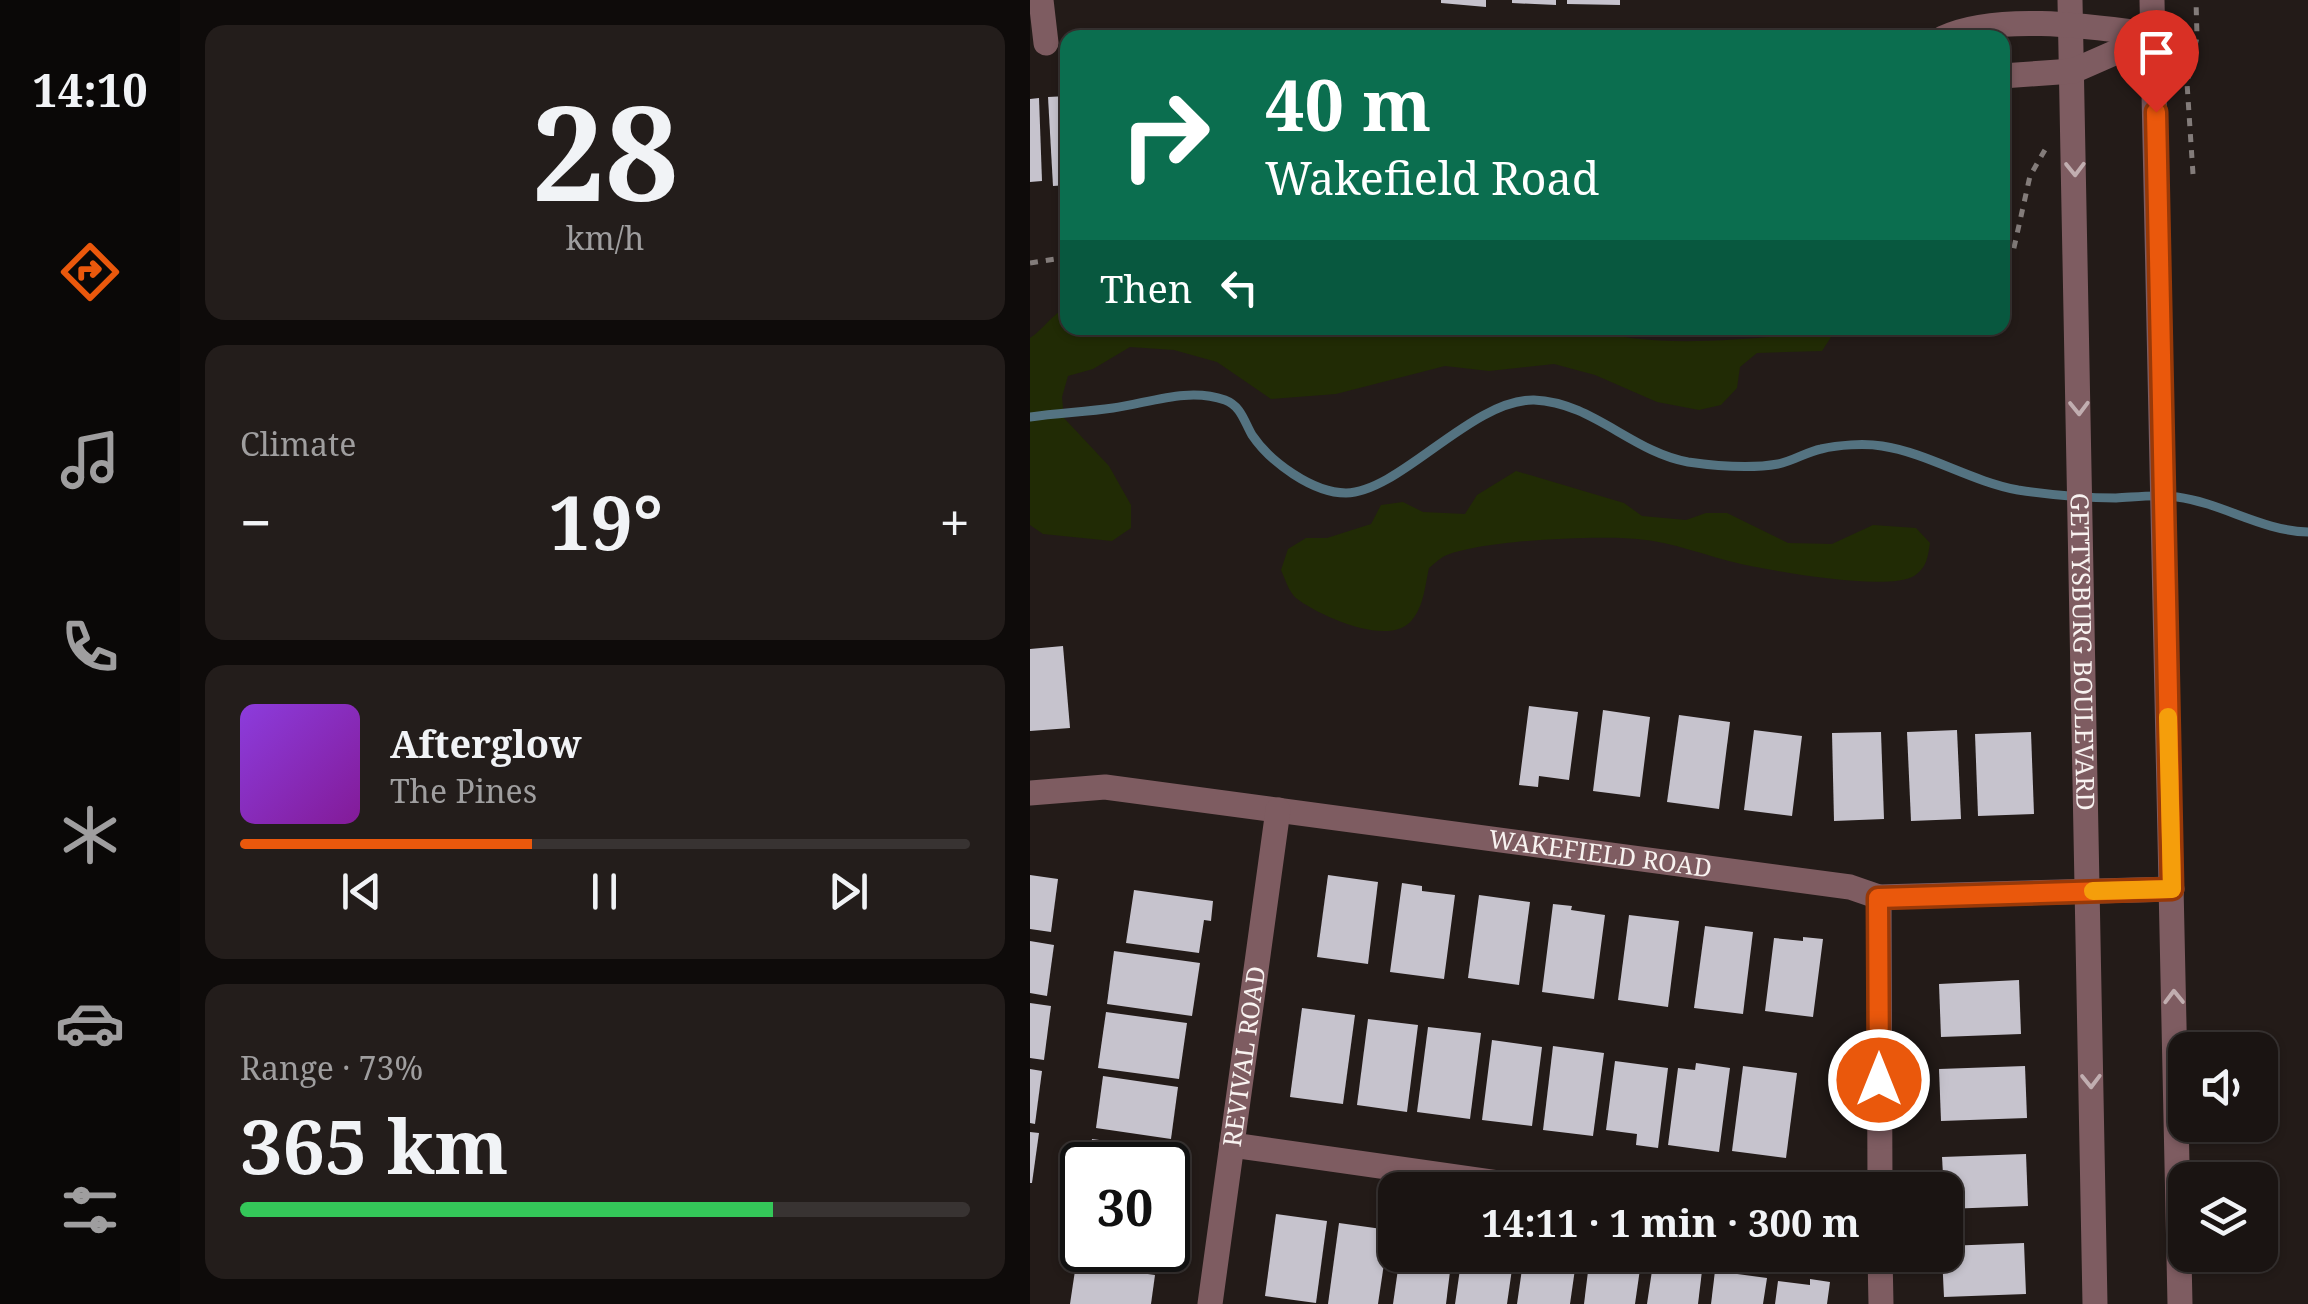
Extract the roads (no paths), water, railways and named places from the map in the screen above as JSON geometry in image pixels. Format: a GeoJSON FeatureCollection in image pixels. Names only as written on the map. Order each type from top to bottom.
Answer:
{"type":"FeatureCollection","features":[{"type":"Feature","properties":{"kind":"street"},"geometry":{"type":"LineString","coordinates":[[1041,0],[1048,43]]}},
{"type":"Feature","properties":{"kind":"street"},"geometry":{"type":"LineString","coordinates":[[2152,0],[2180,1304]]}},
{"type":"Feature","properties":{"kind":"street"},"geometry":{"type":"LineString","coordinates":[[1960,30],[2071,12],[2155,35]]}},
{"type":"Feature","properties":{"kind":"street","name":"GETTYSBURG BOULEVARD"},"geometry":{"type":"LineString","coordinates":[[2071,12],[2096,1304]]}},
{"type":"Feature","properties":{"kind":"street"},"geometry":{"type":"LineString","coordinates":[[2010,75],[2073,71],[2155,35]]}},
{"type":"Feature","properties":{"kind":"street","name":"WAKEFIELD ROAD"},"geometry":{"type":"LineString","coordinates":[[1030,793],[1106,787],[1850,887],[1878,898],[2172,889]]}},
{"type":"Feature","properties":{"kind":"street","name":"REVIVAL ROAD"},"geometry":{"type":"LineString","coordinates":[[1210,1304],[1278,810]]}},
{"type":"Feature","properties":{"kind":"street"},"geometry":{"type":"LineString","coordinates":[[1878,898],[1880,1172]]}},
{"type":"Feature","properties":{"kind":"street"},"geometry":{"type":"LineString","coordinates":[[1232,1145],[1422,1172]]}},
{"type":"Feature","properties":{"kind":"street"},"geometry":{"type":"LineString","coordinates":[[1880,1272],[1880,1304]]}},
{"type":"Feature","properties":{"kind":"waterway"},"geometry":{"type":"LineString","coordinates":[[1030,417],[1169,397],[1211,396],[1235,406],[1260,445],[1293,474],[1320,488],[1346,493],[1367,489],[1389,478],[1486,414],[1534,400],[1575,409],[1648,448],[1688,462],[1767,466],[1828,448],[1875,445],[2018,490],[2091,497],[2177,497],[2274,527],[2308,532]]}}]}
